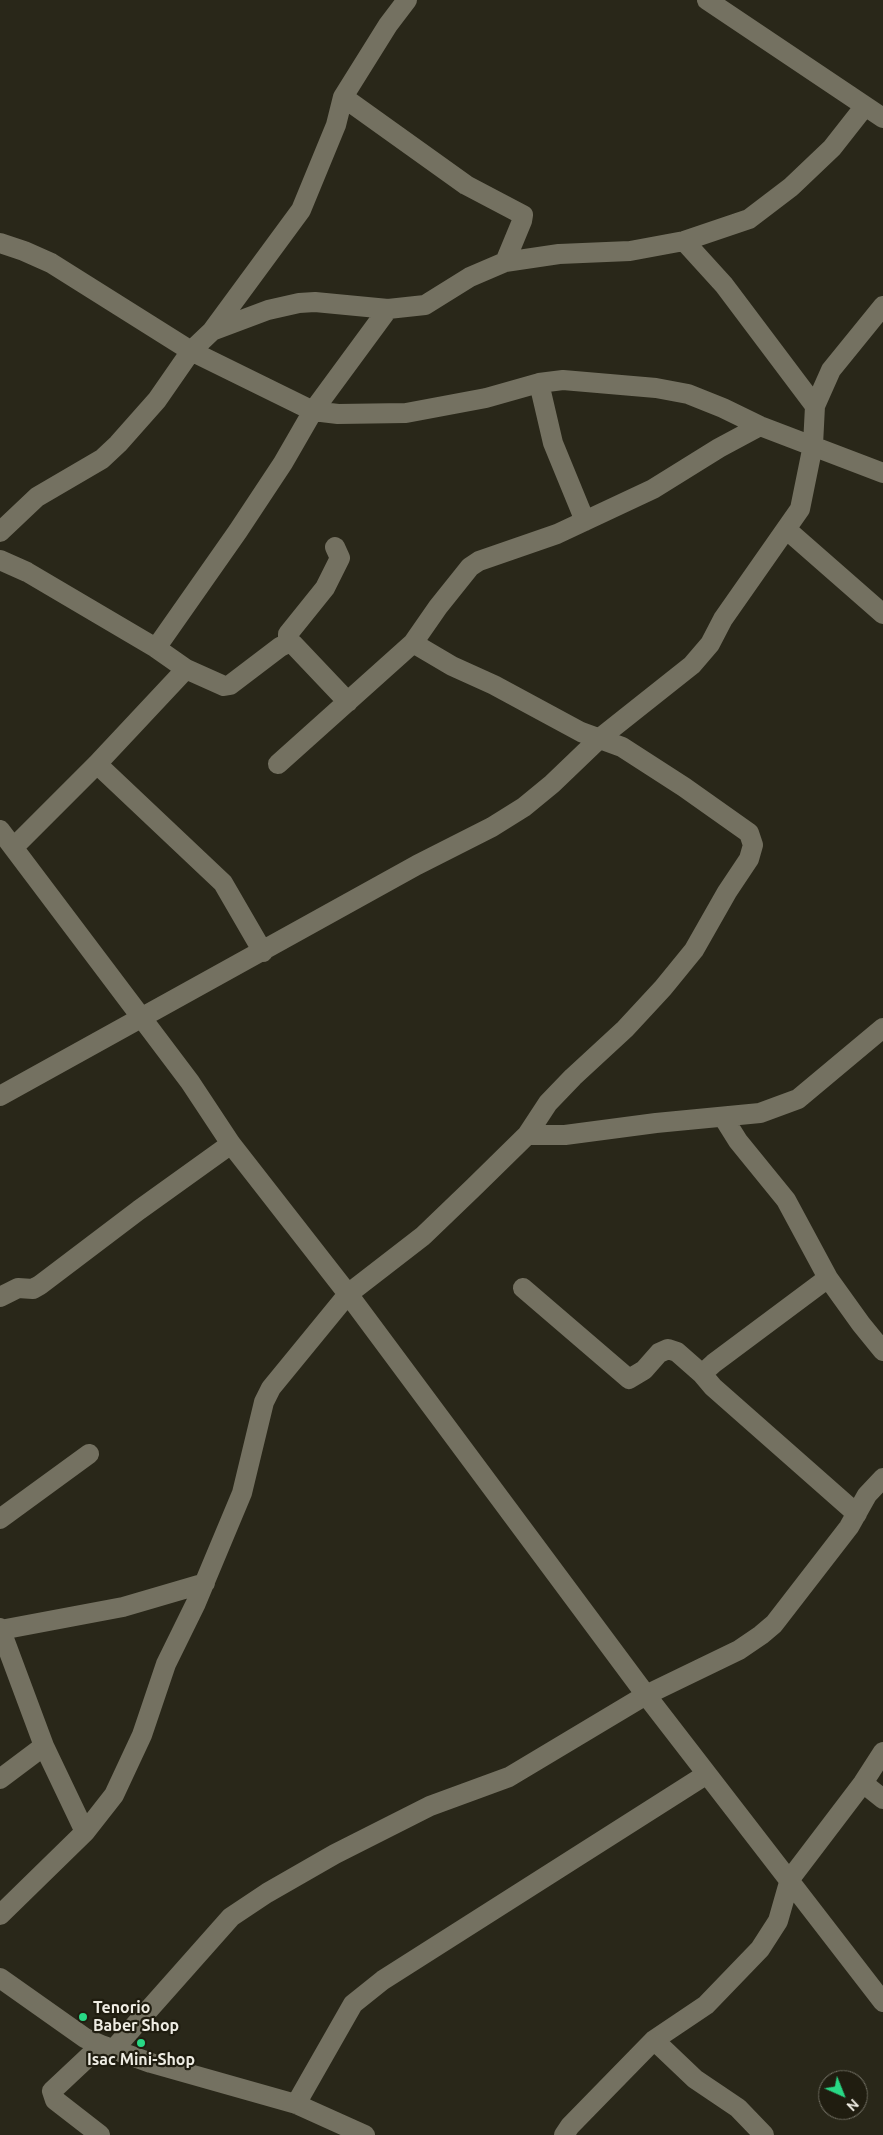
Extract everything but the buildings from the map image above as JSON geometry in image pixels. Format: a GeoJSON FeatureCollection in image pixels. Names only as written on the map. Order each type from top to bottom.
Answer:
{"type":"FeatureCollection","features":[{"type":"Feature","properties":{"kind":"street"},"geometry":{"type":"LineString","coordinates":[[0,532],[37,497],[102,458],[118,444],[157,400],[191,351],[212,331],[301,210],[336,125],[343,97],[388,25],[407,0]]}},
{"type":"Feature","properties":{"kind":"street"},"geometry":{"type":"LineString","coordinates":[[710,1],[883,118]]}},
{"type":"Feature","properties":{"kind":"street"},"geometry":{"type":"LineString","coordinates":[[343,97],[466,185],[523,215],[522,222],[504,262]]}},
{"type":"Feature","properties":{"kind":"street"},"geometry":{"type":"LineString","coordinates":[[212,331],[268,310],[299,303],[315,302],[388,309],[425,305],[470,277],[504,262],[559,254],[630,251],[684,241],[749,219],[792,187],[825,154],[865,106]]}},
{"type":"Feature","properties":{"kind":"street"},"geometry":{"type":"LineString","coordinates":[[684,241],[724,285],[815,406]]}},
{"type":"Feature","properties":{"kind":"street"},"geometry":{"type":"LineString","coordinates":[[0,243],[51,263],[191,351],[313,411],[338,414],[406,413],[486,398],[539,383],[563,380],[656,388],[688,394],[760,426],[883,473]]}},
{"type":"Feature","properties":{"kind":"street"},"geometry":{"type":"LineString","coordinates":[[0,1096],[263,952],[408,869],[492,827],[524,807],[552,784],[600,738],[692,665],[710,644],[723,619],[800,509],[813,445],[815,406],[831,370],[883,306]]}},
{"type":"Feature","properties":{"kind":"street"},"geometry":{"type":"LineString","coordinates":[[156,648],[238,531],[283,463],[313,411],[388,309]]}},
{"type":"Feature","properties":{"kind":"street"},"geometry":{"type":"LineString","coordinates":[[539,383],[553,443],[585,521]]}},
{"type":"Feature","properties":{"kind":"street"},"geometry":{"type":"LineString","coordinates":[[278,764],[413,643],[438,607],[470,567],[478,561],[557,534],[653,489],[719,448],[760,426]]}},
{"type":"Feature","properties":{"kind":"street"},"geometry":{"type":"LineString","coordinates":[[786,529],[883,614]]}},
{"type":"Feature","properties":{"kind":"street"},"geometry":{"type":"LineString","coordinates":[[288,643],[288,634],[326,588],[340,558],[335,547]]}},
{"type":"Feature","properties":{"kind":"street"},"geometry":{"type":"LineString","coordinates":[[0,560],[27,572],[156,648],[186,669],[224,686],[230,685],[280,647],[288,643],[293,644],[348,702]]}},
{"type":"Feature","properties":{"kind":"street"},"geometry":{"type":"LineString","coordinates":[[0,1915],[84,1832],[114,1795],[142,1735],[166,1664],[205,1583],[242,1493],[264,1402],[271,1388],[348,1294],[423,1236],[527,1135],[548,1103],[663,988],[694,950],[726,892],[749,859],[754,845],[749,833],[684,787],[622,747],[581,732],[502,689],[452,666],[413,643]]}},
{"type":"Feature","properties":{"kind":"street"},"geometry":{"type":"LineString","coordinates":[[14,847],[97,764],[186,669]]}},
{"type":"Feature","properties":{"kind":"street"},"geometry":{"type":"LineString","coordinates":[[97,764],[224,884],[263,952]]}},
{"type":"Feature","properties":{"kind":"street"},"geometry":{"type":"LineString","coordinates":[[0,830],[190,1082],[230,1144],[348,1294],[646,1695],[790,1879],[883,2002]]}},
{"type":"Feature","properties":{"kind":"street"},"geometry":{"type":"LineString","coordinates":[[527,1135],[565,1135],[760,1114],[798,1099],[883,1028]]}},
{"type":"Feature","properties":{"kind":"street"},"geometry":{"type":"LineString","coordinates":[[723,1117],[738,1141],[786,1200],[828,1278],[883,1351]]}},
{"type":"Feature","properties":{"kind":"street"},"geometry":{"type":"LineString","coordinates":[[0,1296],[18,1288],[33,1289],[40,1285],[230,1144]]}},
{"type":"Feature","properties":{"kind":"street"},"geometry":{"type":"LineString","coordinates":[[702,1374],[828,1278]]}},
{"type":"Feature","properties":{"kind":"street"},"geometry":{"type":"LineString","coordinates":[[523,1288],[629,1379],[644,1370],[659,1353],[668,1348],[677,1352],[702,1374],[713,1387],[857,1514]]}},
{"type":"Feature","properties":{"kind":"street"},"geometry":{"type":"LineString","coordinates":[[0,1519],[89,1454]]}},
{"type":"Feature","properties":{"kind":"street"},"geometry":{"type":"LineString","coordinates":[[100,2135],[56,2100],[52,2091],[107,2048],[231,1917],[335,1854],[430,1806],[509,1777],[646,1695],[731,1654],[762,1635],[774,1624],[857,1514],[867,1495],[883,1478]]}},
{"type":"Feature","properties":{"kind":"street"},"geometry":{"type":"LineString","coordinates":[[84,1832],[44,1746],[2,1640],[205,1583]]}},
{"type":"Feature","properties":{"kind":"street"},"geometry":{"type":"LineString","coordinates":[[0,1779],[44,1746]]}},
{"type":"Feature","properties":{"kind":"street"},"geometry":{"type":"LineString","coordinates":[[564,2135],[618,2074],[654,2040],[706,2004],[760,1948],[778,1921],[790,1879],[863,1783],[883,1752]]}},
{"type":"Feature","properties":{"kind":"street"},"geometry":{"type":"LineString","coordinates":[[296,2104],[353,2004],[383,1980],[708,1774]]}},
{"type":"Feature","properties":{"kind":"street"},"geometry":{"type":"LineString","coordinates":[[863,1783],[883,1799]]}},
{"type":"Feature","properties":{"kind":"street"},"geometry":{"type":"LineString","coordinates":[[0,1978],[85,2038],[107,2048],[296,2104],[365,2135]]}},
{"type":"Feature","properties":{"kind":"street"},"geometry":{"type":"LineString","coordinates":[[654,2040],[695,2079],[738,2108],[764,2135]]}},
{"type":"Feature","properties":{"kind":"place","name":"Tenorio Baber Shop"},"geometry":{"type":"Point","coordinates":[83,2017]}},
{"type":"Feature","properties":{"kind":"place","name":"Isac Mini-Shop"},"geometry":{"type":"Point","coordinates":[141,2043]}}]}
